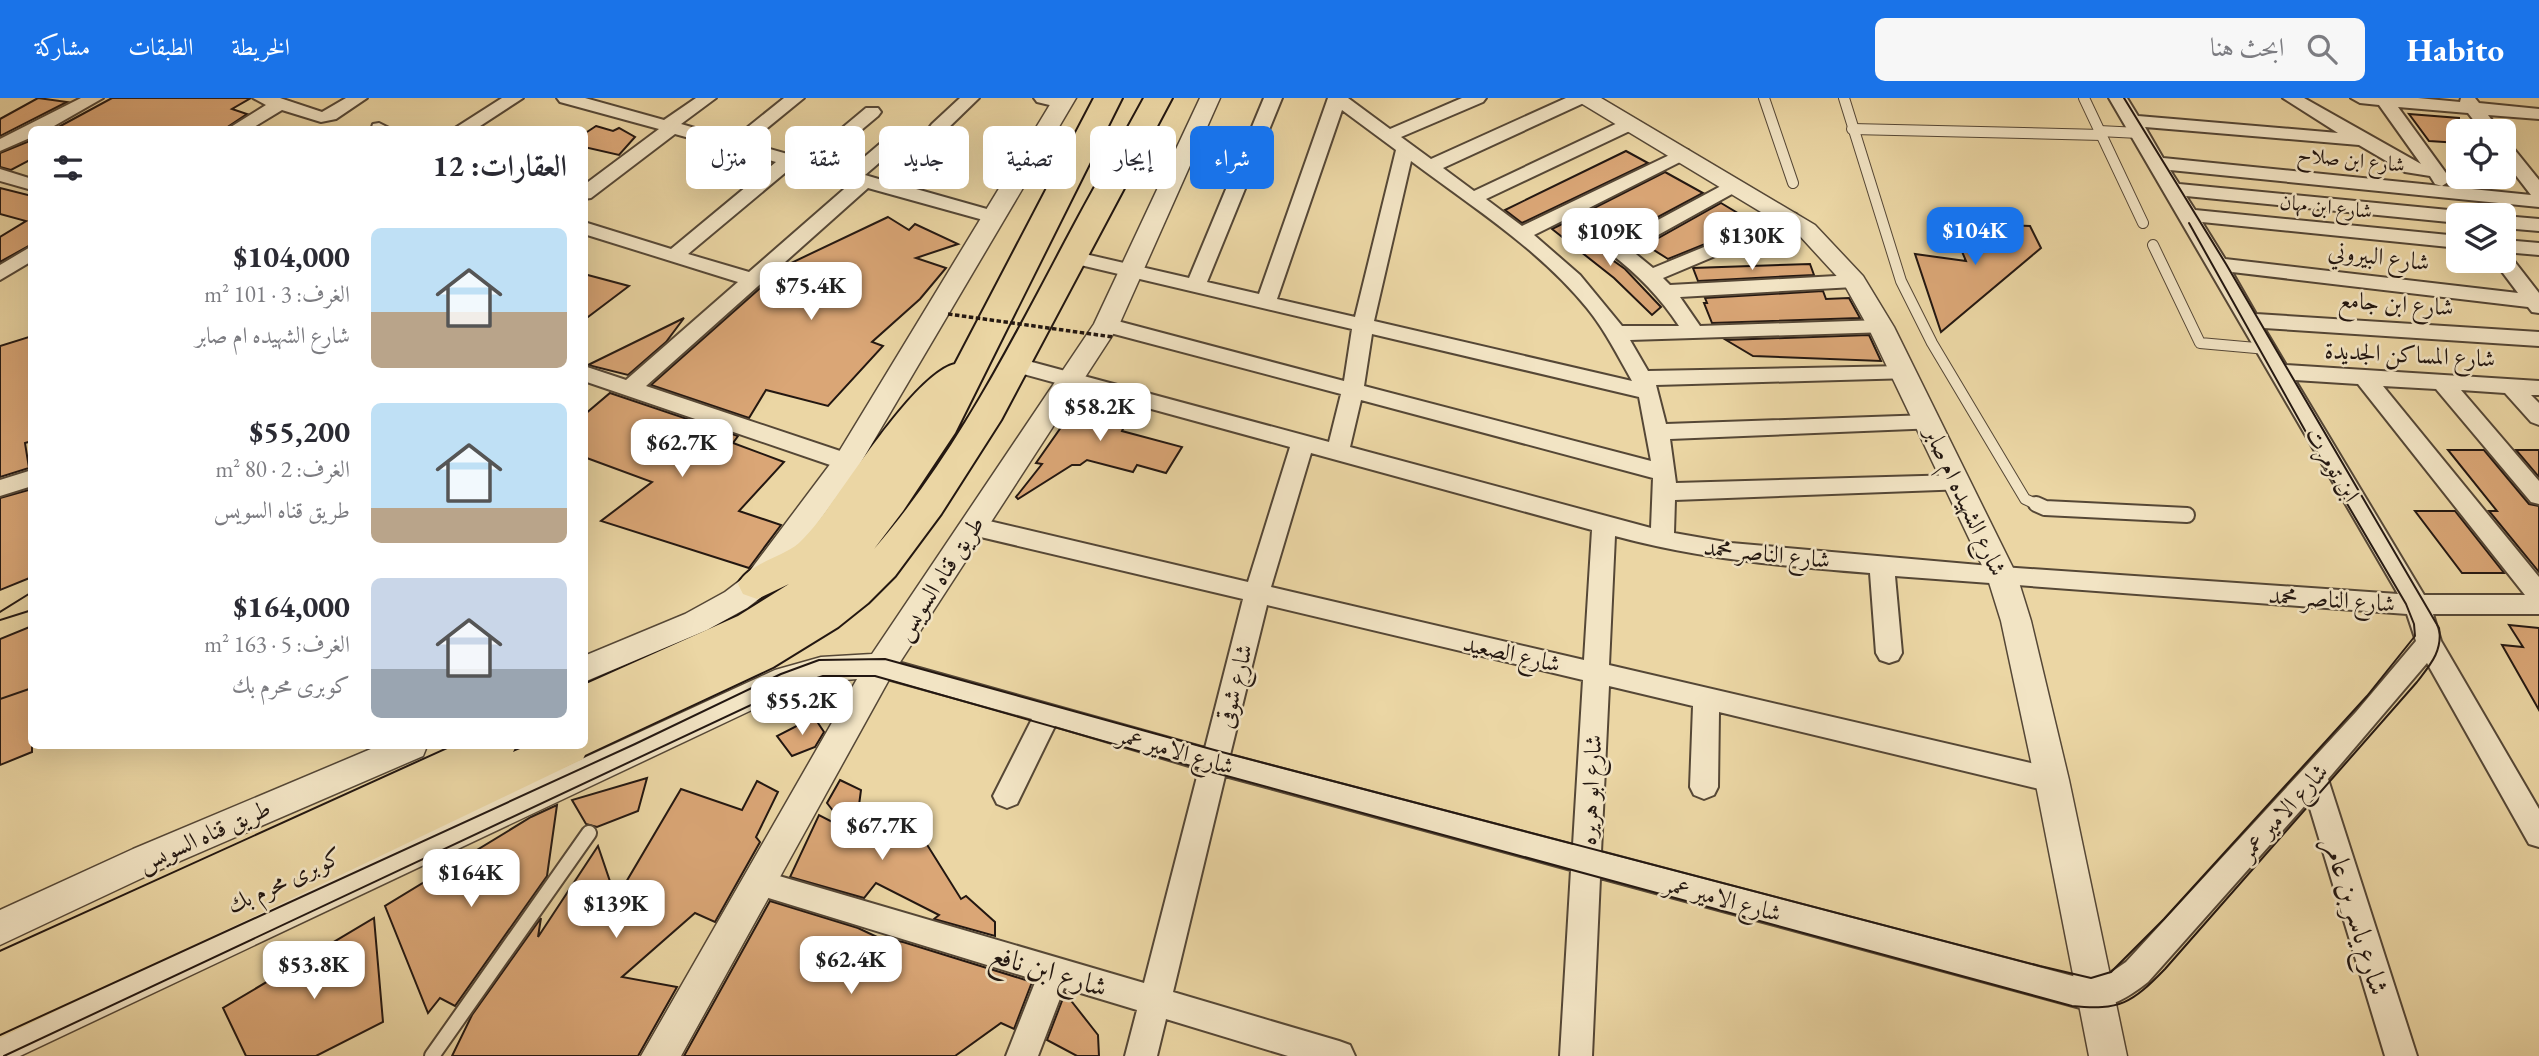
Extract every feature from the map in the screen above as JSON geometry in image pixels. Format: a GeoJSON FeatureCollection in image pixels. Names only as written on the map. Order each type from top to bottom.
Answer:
{"type":"FeatureCollection","features":[{"type":"Feature","properties":{"kind":"highway"},"geometry":{"type":"LineString","coordinates":[[588,736],[759,639],[795,601],[829,573],[854,547],[890,502],[937,433],[1108,98]]}},
{"type":"Feature","properties":{"kind":"highway","name":"طريق قناه السويس"},"geometry":{"type":"LineString","coordinates":[[759,639],[807,628],[855,592],[884,562],[926,508],[987,417],[1017,365],[1158,98]]}},
{"type":"Feature","properties":{"kind":"highway"},"geometry":{"type":"LineString","coordinates":[[757,584],[811,554],[831,532],[917,413],[976,354]]}},
{"type":"Feature","properties":{"kind":"highway"},"geometry":{"type":"LineString","coordinates":[[588,703],[759,639]]}},
{"type":"Feature","properties":{"kind":"highway","name":"كوبرى محرم بك"},"geometry":{"type":"LineString","coordinates":[[0,976],[489,749]]}},
{"type":"Feature","properties":{"kind":"highway","name":"كوبرى محرم بك"},"geometry":{"type":"LineString","coordinates":[[0,1015],[562,749]]}},
{"type":"Feature","properties":{"kind":"street"},"geometry":{"type":"LineString","coordinates":[[64,98],[88,101]]}},
{"type":"Feature","properties":{"kind":"street"},"geometry":{"type":"LineString","coordinates":[[262,98],[324,117],[358,98]]}},
{"type":"Feature","properties":{"kind":"street"},"geometry":{"type":"LineString","coordinates":[[468,126],[514,98]]}},
{"type":"Feature","properties":{"kind":"street"},"geometry":{"type":"LineString","coordinates":[[589,187],[707,98]]}},
{"type":"Feature","properties":{"kind":"street"},"geometry":{"type":"LineString","coordinates":[[760,126],[795,98]]}},
{"type":"Feature","properties":{"kind":"street"},"geometry":{"type":"LineString","coordinates":[[896,190],[947,132],[970,98]]}},
{"type":"Feature","properties":{"kind":"street","name":"طريق قناه السويس"},"geometry":{"type":"LineString","coordinates":[[660,1056],[880,667],[972,526],[1073,378],[1109,331],[1210,98]]}},
{"type":"Feature","properties":{"kind":"street"},"geometry":{"type":"LineString","coordinates":[[1196,286],[1273,98]]}},
{"type":"Feature","properties":{"kind":"street"},"geometry":{"type":"LineString","coordinates":[[1341,101],[1368,98]]}},
{"type":"Feature","properties":{"kind":"street"},"geometry":{"type":"LineString","coordinates":[[1388,136],[1477,98]]}},
{"type":"Feature","properties":{"kind":"street"},"geometry":{"type":"LineString","coordinates":[[1429,167],[1580,98]]}},
{"type":"Feature","properties":{"kind":"street","name":"شارع الشهيده ام صابر"},"geometry":{"type":"LineString","coordinates":[[1586,98],[1790,218],[1827,249],[1854,281],[1881,327],[2002,576],[2016,621],[2052,780],[2108,1056]]}},
{"type":"Feature","properties":{"kind":"street","name":"ابن تومرت"},"geometry":{"type":"LineString","coordinates":[[2118,98],[2417,605],[2429,643],[2539,835]]}},
{"type":"Feature","properties":{"kind":"street"},"geometry":{"type":"LineString","coordinates":[[2292,98],[2411,168],[2436,171]]}},
{"type":"Feature","properties":{"kind":"street"},"geometry":{"type":"LineString","coordinates":[[2360,98],[2469,103],[2539,114]]}},
{"type":"Feature","properties":{"kind":"street"},"geometry":{"type":"LineString","coordinates":[[2384,99],[2460,203]]}},
{"type":"Feature","properties":{"kind":"street"},"geometry":{"type":"LineString","coordinates":[[580,100],[686,131]]}},
{"type":"Feature","properties":{"kind":"street"},"geometry":{"type":"LineString","coordinates":[[588,668],[696,622],[736,600],[757,584],[847,462],[995,217],[1057,100]]}},
{"type":"Feature","properties":{"kind":"street"},"geometry":{"type":"LineString","coordinates":[[40,126],[88,101]]}},
{"type":"Feature","properties":{"kind":"street"},"geometry":{"type":"LineString","coordinates":[[1266,302],[1341,101]]}},
{"type":"Feature","properties":{"kind":"street"},"geometry":{"type":"LineString","coordinates":[[1341,101],[1521,234],[1573,279],[1616,332],[1645,385],[1659,432],[1665,482],[1662,540]]}},
{"type":"Feature","properties":{"kind":"street"},"geometry":{"type":"LineString","coordinates":[[2469,103],[2482,119]]}},
{"type":"Feature","properties":{"kind":"street"},"geometry":{"type":"LineString","coordinates":[[242,126],[280,104]]}},
{"type":"Feature","properties":{"kind":"street"},"geometry":{"type":"LineString","coordinates":[[856,126],[872,113]]}},
{"type":"Feature","properties":{"kind":"street"},"geometry":{"type":"LineString","coordinates":[[1472,199],[1630,124]]}},
{"type":"Feature","properties":{"kind":"street"},"geometry":{"type":"LineString","coordinates":[[2135,127],[2362,140]]}},
{"type":"Feature","properties":{"kind":"street"},"geometry":{"type":"LineString","coordinates":[[0,146],[28,132]]}},
{"type":"Feature","properties":{"kind":"street"},"geometry":{"type":"LineString","coordinates":[[1338,450],[1353,390],[1363,325],[1405,149]]}},
{"type":"Feature","properties":{"kind":"street"},"geometry":{"type":"LineString","coordinates":[[2516,154],[2539,158]]}},
{"type":"Feature","properties":{"kind":"street"},"geometry":{"type":"LineString","coordinates":[[1521,234],[1682,155]]}},
{"type":"Feature","properties":{"kind":"street"},"geometry":{"type":"LineString","coordinates":[[865,172],[879,157]]}},
{"type":"Feature","properties":{"kind":"street"},"geometry":{"type":"LineString","coordinates":[[2516,162],[2539,192]]}},
{"type":"Feature","properties":{"kind":"street"},"geometry":{"type":"LineString","coordinates":[[674,256],[785,163]]}},
{"type":"Feature","properties":{"kind":"street","name":"شارع ابن صلاح"},"geometry":{"type":"LineString","coordinates":[[2158,163],[2539,201]]}},
{"type":"Feature","properties":{"kind":"street"},"geometry":{"type":"LineString","coordinates":[[0,175],[28,184]]}},
{"type":"Feature","properties":{"kind":"street"},"geometry":{"type":"LineString","coordinates":[[865,181],[995,217]]}},
{"type":"Feature","properties":{"kind":"street"},"geometry":{"type":"LineString","coordinates":[[1620,248],[1734,185]]}},
{"type":"Feature","properties":{"kind":"street"},"geometry":{"type":"LineString","coordinates":[[629,388],[751,280],[847,189]]}},
{"type":"Feature","properties":{"kind":"street"},"geometry":{"type":"LineString","coordinates":[[2174,189],[2446,216]]}},
{"type":"Feature","properties":{"kind":"street"},"geometry":{"type":"LineString","coordinates":[[1564,214],[1620,248],[1651,276],[1666,292],[1694,333]]}},
{"type":"Feature","properties":{"kind":"street","name":"شارع ابن مهان"},"geometry":{"type":"LineString","coordinates":[[2189,215],[2446,241]]}},
{"type":"Feature","properties":{"kind":"street"},"geometry":{"type":"LineString","coordinates":[[1651,276],[1790,218]]}},
{"type":"Feature","properties":{"kind":"street"},"geometry":{"type":"LineString","coordinates":[[2516,223],[2539,225]]}},
{"type":"Feature","properties":{"kind":"street"},"geometry":{"type":"LineString","coordinates":[[588,229],[751,280]]}},
{"type":"Feature","properties":{"kind":"street"},"geometry":{"type":"LineString","coordinates":[[2516,247],[2539,249]]}},
{"type":"Feature","properties":{"kind":"street"},"geometry":{"type":"LineString","coordinates":[[0,274],[28,255]]}},
{"type":"Feature","properties":{"kind":"street"},"geometry":{"type":"LineString","coordinates":[[1072,257],[1363,325],[1645,385],[1904,373]]}},
{"type":"Feature","properties":{"kind":"street","name":"شارع البيروني"},"geometry":{"type":"LineString","coordinates":[[2218,264],[2537,304]]}},
{"type":"Feature","properties":{"kind":"street"},"geometry":{"type":"LineString","coordinates":[[2513,273],[2537,304]]}},
{"type":"Feature","properties":{"kind":"street"},"geometry":{"type":"LineString","coordinates":[[1666,292],[1854,281]]}},
{"type":"Feature","properties":{"kind":"street","name":"شارع ابن جامع"},"geometry":{"type":"LineString","coordinates":[[2250,320],[2539,339]]}},
{"type":"Feature","properties":{"kind":"street"},"geometry":{"type":"LineString","coordinates":[[1616,332],[1694,333],[1881,327]]}},
{"type":"Feature","properties":{"kind":"street"},"geometry":{"type":"LineString","coordinates":[[1109,331],[1353,390],[1665,482],[1958,483]]}},
{"type":"Feature","properties":{"kind":"street","name":"شارع الناصر محمد"},"geometry":{"type":"LineString","coordinates":[[1017,365],[1073,378],[1662,540],[1731,552],[2002,576],[2417,605],[2539,604]]}},
{"type":"Feature","properties":{"kind":"street","name":"شارع المساكن الجديدة"},"geometry":{"type":"LineString","coordinates":[[2279,372],[2539,388]]}},
{"type":"Feature","properties":{"kind":"street"},"geometry":{"type":"LineString","coordinates":[[588,374],[847,462]]}},
{"type":"Feature","properties":{"kind":"street"},"geometry":{"type":"LineString","coordinates":[[2365,378],[2539,594]]}},
{"type":"Feature","properties":{"kind":"street"},"geometry":{"type":"LineString","coordinates":[[2442,382],[2539,496]]}},
{"type":"Feature","properties":{"kind":"street"},"geometry":{"type":"LineString","coordinates":[[2511,386],[2539,417]]}},
{"type":"Feature","properties":{"kind":"street"},"geometry":{"type":"LineString","coordinates":[[1659,432],[1929,423]]}},
{"type":"Feature","properties":{"kind":"street","name":"شارع شوقى"},"geometry":{"type":"LineString","coordinates":[[1141,1056],[1256,593],[1303,441]]}},
{"type":"Feature","properties":{"kind":"street"},"geometry":{"type":"LineString","coordinates":[[0,488],[28,479]]}},
{"type":"Feature","properties":{"kind":"street","name":"شارع ابو هريره"},"geometry":{"type":"LineString","coordinates":[[1576,1056],[1604,523]]}},
{"type":"Feature","properties":{"kind":"street","name":"شارع الصعيد"},"geometry":{"type":"LineString","coordinates":[[972,526],[2052,780]]}},
{"type":"Feature","properties":{"kind":"street"},"geometry":{"type":"LineString","coordinates":[[1882,565],[1889,653]]}},
{"type":"Feature","properties":{"kind":"street","name":"شارع الامير عمر"},"geometry":{"type":"LineString","coordinates":[[880,667],[1215,762],[2095,995],[2111,993],[2137,972],[2314,777],[2429,643]]}},
{"type":"Feature","properties":{"kind":"street"},"geometry":{"type":"LineString","coordinates":[[0,1046],[786,679],[817,669],[880,667]]}},
{"type":"Feature","properties":{"kind":"street"},"geometry":{"type":"LineString","coordinates":[[1704,787],[1706,698]]}},
{"type":"Feature","properties":{"kind":"street"},"geometry":{"type":"LineString","coordinates":[[1007,796],[1048,713]]}},
{"type":"Feature","properties":{"kind":"street","name":"طريق قناه السويس"},"geometry":{"type":"LineString","coordinates":[[0,928],[145,860],[404,749]]}},
{"type":"Feature","properties":{"kind":"street","name":"شارع ياسر بن عامر"},"geometry":{"type":"LineString","coordinates":[[2314,777],[2401,1056]]}},
{"type":"Feature","properties":{"kind":"street","name":"شارع ابن نافع"},"geometry":{"type":"LineString","coordinates":[[759,883],[1339,1056]]}},
{"type":"Feature","properties":{"kind":"street"},"geometry":{"type":"LineString","coordinates":[[1022,1056],[1055,971]]}},
{"type":"Feature","properties":{"kind":"lane"},"geometry":{"type":"LineString","coordinates":[[1764,98],[1793,183]]}},
{"type":"Feature","properties":{"kind":"lane"},"geometry":{"type":"LineString","coordinates":[[1844,98],[1901,281],[1931,343],[2025,499],[2045,508],[2187,515]]}},
{"type":"Feature","properties":{"kind":"lane"},"geometry":{"type":"LineString","coordinates":[[2084,98],[2143,223]]}},
{"type":"Feature","properties":{"kind":"lane"},"geometry":{"type":"LineString","coordinates":[[1852,129],[2101,133],[2135,127]]}},
{"type":"Feature","properties":{"kind":"lane"},"geometry":{"type":"LineString","coordinates":[[2153,245],[2200,342],[2267,349]]}},
{"type":"Feature","properties":{"kind":"lane"},"geometry":{"type":"LineString","coordinates":[[432,1056],[589,833]]}},
{"type":"Feature","properties":{"kind":"path"},"geometry":{"type":"LineString","coordinates":[[947,314],[1109,331]]}},
{"type":"Feature","properties":{"kind":"building"},"geometry":{"type":"Polygon","coordinates":[[[38,98],[67,102],[0,136],[0,119],[38,98]]]}},
{"type":"Feature","properties":{"kind":"building"},"geometry":{"type":"Polygon","coordinates":[[[112,98],[251,98],[232,109],[247,114],[229,126],[60,126],[112,98]]]}},
{"type":"Feature","properties":{"kind":"building"},"geometry":{"type":"Polygon","coordinates":[[[2409,114],[2459,118],[2446,119],[2446,142],[2429,141],[2409,114]]]}},
{"type":"Feature","properties":{"kind":"building"},"geometry":{"type":"Polygon","coordinates":[[[596,126],[613,131],[619,128],[635,137],[619,155],[588,148],[588,131],[596,126]]]}},
{"type":"Feature","properties":{"kind":"building"},"geometry":{"type":"Polygon","coordinates":[[[28,142],[28,161],[11,170],[0,167],[0,153],[28,142]]]}},
{"type":"Feature","properties":{"kind":"building"},"geometry":{"type":"Polygon","coordinates":[[[1626,151],[1648,163],[1522,223],[1505,210],[1626,151]]]}},
{"type":"Feature","properties":{"kind":"building"},"geometry":{"type":"Polygon","coordinates":[[[1665,172],[1703,193],[1628,233],[1592,209],[1665,172]]]}},
{"type":"Feature","properties":{"kind":"building"},"geometry":{"type":"Polygon","coordinates":[[[0,188],[28,195],[28,246],[0,262],[0,237],[26,221],[0,214],[0,188]]]}},
{"type":"Feature","properties":{"kind":"building"},"geometry":{"type":"Polygon","coordinates":[[[1721,203],[1751,221],[1720,238],[1668,259],[1646,245],[1721,203]]]}},
{"type":"Feature","properties":{"kind":"building"},"geometry":{"type":"Polygon","coordinates":[[[888,217],[909,230],[915,224],[958,244],[916,258],[946,268],[920,299],[872,342],[883,346],[828,406],[766,390],[749,418],[651,385],[768,281],[796,264],[791,263],[888,217]]]}},
{"type":"Feature","properties":{"kind":"building"},"geometry":{"type":"Polygon","coordinates":[[[1950,223],[2030,226],[2041,248],[1941,332],[1915,254],[1966,261],[1950,223]]]}},
{"type":"Feature","properties":{"kind":"building"},"geometry":{"type":"Polygon","coordinates":[[[1562,224],[1625,269],[1661,307],[1652,315],[1614,278],[1552,229],[1562,224]]]}},
{"type":"Feature","properties":{"kind":"building"},"geometry":{"type":"Polygon","coordinates":[[[1810,264],[1814,275],[1698,281],[1693,268],[1810,264]]]}},
{"type":"Feature","properties":{"kind":"building"},"geometry":{"type":"Polygon","coordinates":[[[588,275],[629,286],[588,317],[588,275]]]}},
{"type":"Feature","properties":{"kind":"building"},"geometry":{"type":"Polygon","coordinates":[[[1823,291],[1826,299],[1849,298],[1860,318],[1712,323],[1704,303],[1707,303],[1705,298],[1823,291]]]}},
{"type":"Feature","properties":{"kind":"building"},"geometry":{"type":"Polygon","coordinates":[[[684,318],[666,342],[628,375],[588,365],[684,318]]]}},
{"type":"Feature","properties":{"kind":"building"},"geometry":{"type":"Polygon","coordinates":[[[1869,335],[1881,361],[1753,356],[1726,340],[1869,335]]]}},
{"type":"Feature","properties":{"kind":"building"},"geometry":{"type":"Polygon","coordinates":[[[28,337],[28,442],[25,443],[28,468],[0,477],[0,346],[28,337]]]}},
{"type":"Feature","properties":{"kind":"building"},"geometry":{"type":"Polygon","coordinates":[[[610,393],[738,436],[733,443],[784,462],[739,511],[781,525],[749,568],[601,521],[652,482],[588,458],[588,412],[610,393]]]}},
{"type":"Feature","properties":{"kind":"building"},"geometry":{"type":"Polygon","coordinates":[[[1084,393],[1133,407],[1122,431],[1182,447],[1166,473],[1137,465],[1133,472],[1087,460],[1080,465],[1072,465],[1018,499],[1016,497],[1042,464],[1036,463],[1071,413],[1068,412],[1084,393]]]}},
{"type":"Feature","properties":{"kind":"building"},"geometry":{"type":"Polygon","coordinates":[[[2448,450],[2484,450],[2529,504],[2539,506],[2539,572],[2489,511],[2497,511],[2448,450]]]}},
{"type":"Feature","properties":{"kind":"building"},"geometry":{"type":"Polygon","coordinates":[[[2516,450],[2539,450],[2539,477],[2516,450]]]}},
{"type":"Feature","properties":{"kind":"building"},"geometry":{"type":"Polygon","coordinates":[[[28,490],[28,579],[0,590],[0,498],[28,490]]]}},
{"type":"Feature","properties":{"kind":"building"},"geometry":{"type":"Polygon","coordinates":[[[2415,511],[2455,511],[2504,573],[2462,573],[2415,511]]]}},
{"type":"Feature","properties":{"kind":"building"},"geometry":{"type":"Polygon","coordinates":[[[2509,625],[2539,628],[2539,710],[2502,645],[2523,647],[2509,625]]]}},
{"type":"Feature","properties":{"kind":"building"},"geometry":{"type":"Polygon","coordinates":[[[28,628],[28,749],[32,749],[32,752],[0,765],[0,639],[28,628]]]}},
{"type":"Feature","properties":{"kind":"building"},"geometry":{"type":"Polygon","coordinates":[[[814,717],[824,732],[815,747],[792,756],[777,736],[814,717]]]}},
{"type":"Feature","properties":{"kind":"building"},"geometry":{"type":"Polygon","coordinates":[[[647,778],[638,811],[597,827],[586,824],[572,800],[647,778]]]}},
{"type":"Feature","properties":{"kind":"building"},"geometry":{"type":"Polygon","coordinates":[[[840,780],[861,790],[856,828],[888,806],[918,838],[921,835],[961,899],[966,896],[995,922],[995,936],[934,919],[939,915],[876,883],[864,898],[790,877],[819,815],[848,830],[827,803],[840,780]]]}},
{"type":"Feature","properties":{"kind":"building"},"geometry":{"type":"Polygon","coordinates":[[[757,781],[778,792],[756,837],[760,842],[715,922],[695,913],[622,977],[677,987],[638,1056],[452,1056],[472,1015],[541,918],[538,937],[598,846],[616,899],[681,789],[742,810],[757,781]]]}},
{"type":"Feature","properties":{"kind":"building"},"geometry":{"type":"Polygon","coordinates":[[[557,805],[547,876],[455,1006],[440,998],[428,1013],[385,906],[531,817],[557,805]]]}},
{"type":"Feature","properties":{"kind":"building"},"geometry":{"type":"Polygon","coordinates":[[[770,901],[858,928],[877,937],[903,942],[1032,982],[1014,1029],[1001,1023],[955,1056],[684,1056],[770,901]]]}},
{"type":"Feature","properties":{"kind":"building"},"geometry":{"type":"Polygon","coordinates":[[[374,918],[383,1022],[316,1056],[246,1056],[223,1008],[374,918]]]}},
{"type":"Feature","properties":{"kind":"building"},"geometry":{"type":"Polygon","coordinates":[[[1065,993],[1098,1035],[1099,1056],[1077,1056],[1047,1040],[1065,993]]]}},
{"type":"Feature","properties":{"kind":"tram line"},"geometry":{"type":"LineString","coordinates":[[4,1056],[787,688],[823,676],[875,676],[1212,772],[2072,1006],[2102,1007],[2124,1002],[2143,990],[2165,969],[2417,682],[2434,657],[2440,636],[2439,628],[2226,264],[2124,98]]}},
{"type":"Feature","properties":{"kind":"tram line"},"geometry":{"type":"LineString","coordinates":[[0,1035],[635,744],[781,674],[819,660],[885,659],[1218,751],[2040,966],[2091,978],[2111,972],[2164,919],[2367,696],[2415,636],[2414,624],[2406,604],[2326,468],[2189,223]]}},
{"type":"Feature","properties":{"kind":"tram line"},"geometry":{"type":"LineString","coordinates":[[0,612],[28,594]]}},
{"type":"Feature","properties":{"kind":"tram line"},"geometry":{"type":"LineString","coordinates":[[0,620],[28,611]]}},
{"type":"Feature","properties":{"kind":"tram line"},"geometry":{"type":"LineString","coordinates":[[0,699],[28,689]]}}]}
